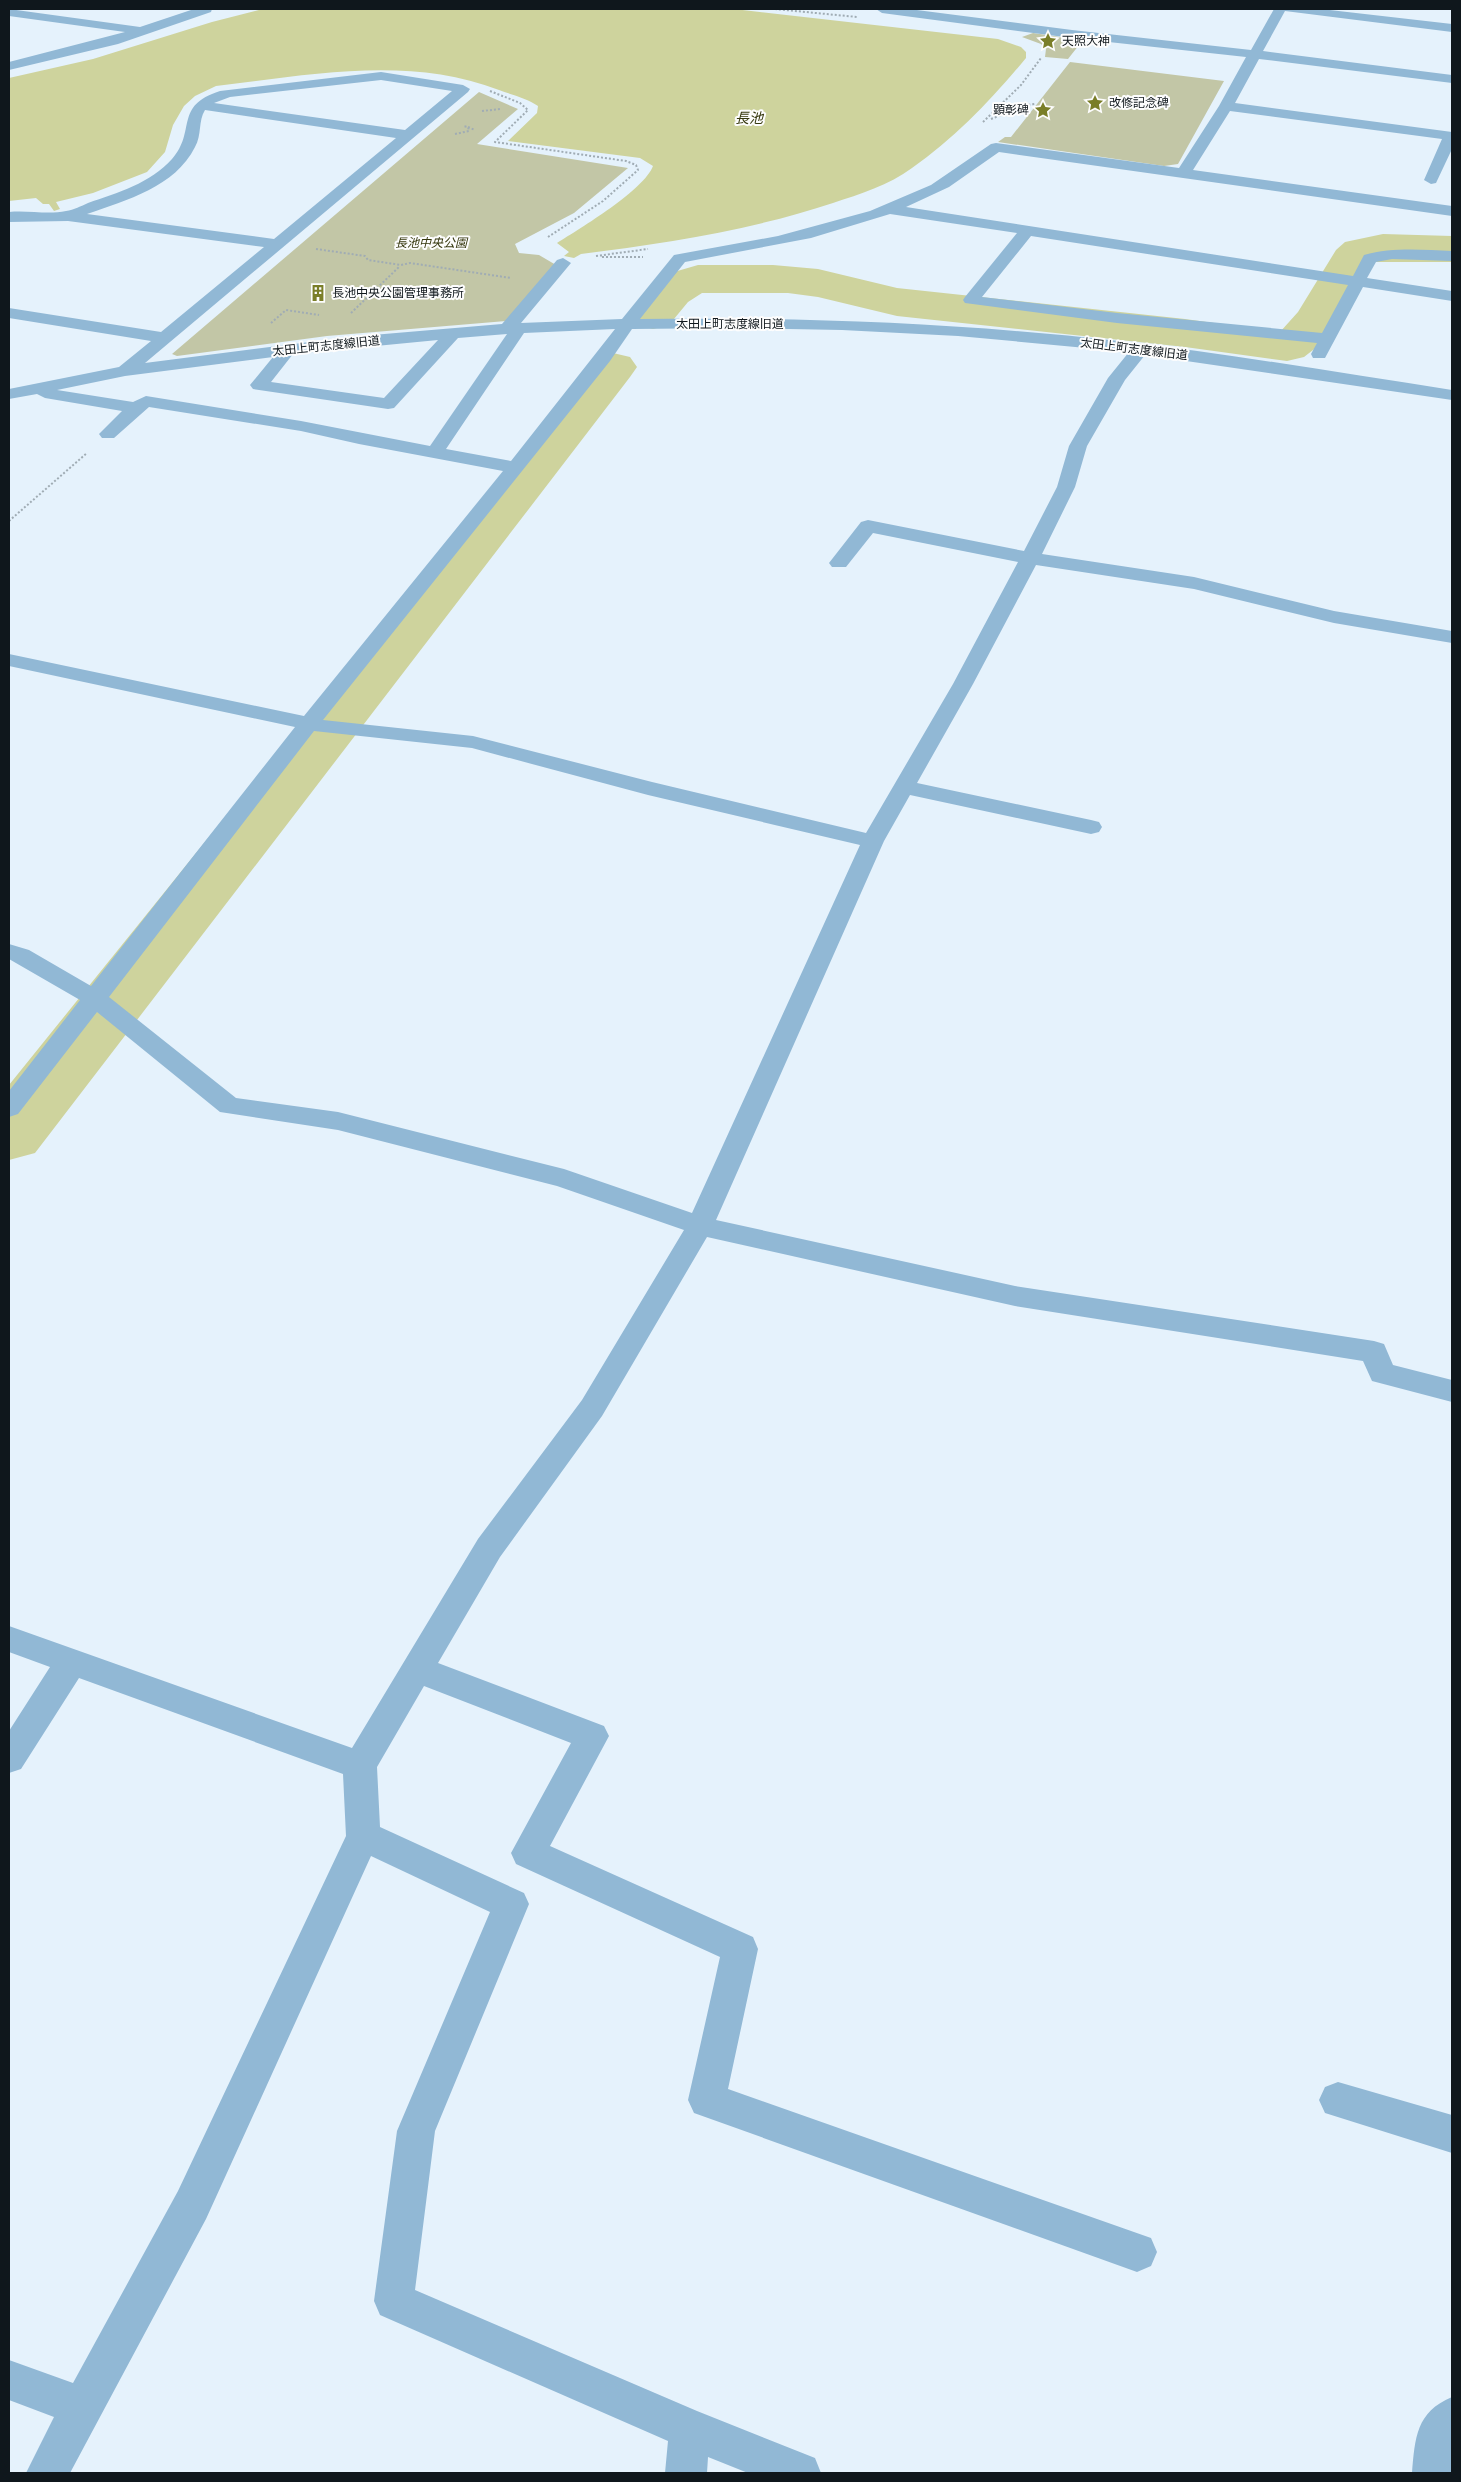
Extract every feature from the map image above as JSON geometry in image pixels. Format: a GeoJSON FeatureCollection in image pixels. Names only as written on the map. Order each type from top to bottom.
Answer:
{"type":"FeatureCollection","features":[{"type":"Feature","properties":{"kind":"street"},"geometry":{"type":"LineString","coordinates":[[9,66],[76,51],[206,9]]}},
{"type":"Feature","properties":{"kind":"street"},"geometry":{"type":"LineString","coordinates":[[882,9],[1072,34],[1254,54],[1452,79]]}},
{"type":"Feature","properties":{"kind":"street"},"geometry":{"type":"LineString","coordinates":[[1183,174],[1226,106],[1280,9]]}},
{"type":"Feature","properties":{"kind":"street"},"geometry":{"type":"LineString","coordinates":[[1290,9],[1452,28]]}},
{"type":"Feature","properties":{"kind":"street"},"geometry":{"type":"LineString","coordinates":[[9,12],[141,31]]}},
{"type":"Feature","properties":{"kind":"street"},"geometry":{"type":"LineString","coordinates":[[88,24],[104,14]]}},
{"type":"Feature","properties":{"kind":"street"},"geometry":{"type":"LineString","coordinates":[[68,216],[122,195],[167,172],[180,159],[191,142],[195,116],[202,106],[216,96],[366,76],[407,78],[463,89],[125,371]]}},
{"type":"Feature","properties":{"kind":"street"},"geometry":{"type":"LineString","coordinates":[[202,106],[407,135]]}},
{"type":"Feature","properties":{"kind":"street"},"geometry":{"type":"LineString","coordinates":[[1226,106],[1451,136],[1430,180]]}},
{"type":"Feature","properties":{"kind":"street"},"geometry":{"type":"LineString","coordinates":[[9,1108],[314,725],[514,467],[604,357],[627,324],[680,258],[765,245],[842,224],[937,188],[996,147],[1452,211]]}},
{"type":"Feature","properties":{"kind":"street"},"geometry":{"type":"LineString","coordinates":[[886,208],[1026,232],[1452,296]]}},
{"type":"Feature","properties":{"kind":"street"},"geometry":{"type":"LineString","coordinates":[[9,217],[25,215],[68,216],[276,244]]}},
{"type":"Feature","properties":{"kind":"street"},"geometry":{"type":"LineString","coordinates":[[1026,232],[971,300],[1117,318],[1312,338]]}},
{"type":"Feature","properties":{"kind":"street"},"geometry":{"type":"LineString","coordinates":[[1309,373],[1312,338],[1345,280],[1370,258],[1380,255],[1452,256]]}},
{"type":"Feature","properties":{"kind":"street"},"geometry":{"type":"LineString","coordinates":[[435,452],[513,329],[563,263]]}},
{"type":"Feature","properties":{"kind":"street"},"geometry":{"type":"LineString","coordinates":[[9,312],[165,338]]}},
{"type":"Feature","properties":{"kind":"street","name":"太田上町志度線旧道"},"geometry":{"type":"LineString","coordinates":[[9,394],[125,371],[349,342],[513,329],[627,324],[842,325],[958,331],[1141,349],[1452,395]]}},
{"type":"Feature","properties":{"kind":"street"},"geometry":{"type":"LineString","coordinates":[[260,385],[397,405],[453,334]]}},
{"type":"Feature","properties":{"kind":"street"},"geometry":{"type":"LineString","coordinates":[[47,2473],[192,2205],[363,1836],[360,1765],[489,1548],[592,1408],[700,1226],[873,841],[963,684],[1066,487],[1078,446],[1117,378],[1141,349]]}},
{"type":"Feature","properties":{"kind":"street"},"geometry":{"type":"LineString","coordinates":[[246,399],[260,385],[287,351]]}},
{"type":"Feature","properties":{"kind":"street"},"geometry":{"type":"LineString","coordinates":[[29,390],[136,408]]}},
{"type":"Feature","properties":{"kind":"street"},"geometry":{"type":"LineString","coordinates":[[108,434],[146,401],[283,422],[359,439],[514,467]]}},
{"type":"Feature","properties":{"kind":"street"},"geometry":{"type":"LineString","coordinates":[[839,563],[868,526],[1029,558],[1194,583],[1334,617],[1452,637]]}},
{"type":"Feature","properties":{"kind":"street"},"geometry":{"type":"LineString","coordinates":[[9,660],[314,725],[473,742],[648,788],[873,841]]}},
{"type":"Feature","properties":{"kind":"street"},"geometry":{"type":"LineString","coordinates":[[904,787],[1091,827]]}},
{"type":"Feature","properties":{"kind":"street"},"geometry":{"type":"LineString","coordinates":[[9,951],[20,955],[96,999],[229,1106],[338,1120],[564,1178],[700,1226],[1016,1296],[1374,1352],[1382,1373],[1452,1390]]}},
{"type":"Feature","properties":{"kind":"street"},"geometry":{"type":"LineString","coordinates":[[9,1640],[360,1765]]}},
{"type":"Feature","properties":{"kind":"street"},"geometry":{"type":"LineString","coordinates":[[9,1759],[71,1662]]}},
{"type":"Feature","properties":{"kind":"street"},"geometry":{"type":"LineString","coordinates":[[417,1669],[592,1736],[528,1853],[740,1949],[707,2100],[1137,2252]]}},
{"type":"Feature","properties":{"kind":"street"},"geometry":{"type":"LineString","coordinates":[[363,1836],[511,1904],[416,2131],[394,2301],[690,2429],[800,2473]]}},
{"type":"Feature","properties":{"kind":"street"},"geometry":{"type":"LineString","coordinates":[[1338,2100],[1452,2134]]}},
{"type":"Feature","properties":{"kind":"street"},"geometry":{"type":"LineString","coordinates":[[9,2380],[82,2408]]}},
{"type":"Feature","properties":{"kind":"street"},"geometry":{"type":"LineString","coordinates":[[1433,2473],[1438,2433],[1452,2418]]}},
{"type":"Feature","properties":{"kind":"street"},"geometry":{"type":"LineString","coordinates":[[686,2473],[690,2429]]}},
{"type":"Feature","properties":{"kind":"path"},"geometry":{"type":"LineString","coordinates":[[776,9],[860,18]]}},
{"type":"Feature","properties":{"kind":"path"},"geometry":{"type":"LineString","coordinates":[[1035,104],[1026,105],[983,122],[1021,85],[1042,57]]}},
{"type":"Feature","properties":{"kind":"path"},"geometry":{"type":"LineString","coordinates":[[484,88],[520,103],[528,110],[498,137],[495,142],[626,161],[636,165],[638,170],[603,201],[551,233],[542,248],[544,253],[563,263],[596,256],[655,248]]}},
{"type":"Feature","properties":{"kind":"path"},"geometry":{"type":"LineString","coordinates":[[476,114],[501,109]]}},
{"type":"Feature","properties":{"kind":"path"},"geometry":{"type":"LineString","coordinates":[[468,122],[468,127],[475,130]]}},
{"type":"Feature","properties":{"kind":"path"},"geometry":{"type":"LineString","coordinates":[[308,247],[365,256],[368,260],[400,265],[410,263],[546,284]]}},
{"type":"Feature","properties":{"kind":"path"},"geometry":{"type":"LineString","coordinates":[[596,256],[680,258]]}},
{"type":"Feature","properties":{"kind":"path"},"geometry":{"type":"LineString","coordinates":[[345,319],[400,265]]}},
{"type":"Feature","properties":{"kind":"path"},"geometry":{"type":"LineString","coordinates":[[9,521],[108,434]]}},
{"type":"Feature","properties":{"kind":"green space"},"geometry":{"type":"Polygon","coordinates":[[[1033,33],[1067,38],[1079,45],[1068,59],[1045,57],[1046,49],[1041,44],[1022,37],[1033,33]]]}},
{"type":"Feature","properties":{"kind":"green space"},"geometry":{"type":"Polygon","coordinates":[[[1070,62],[1224,81],[1178,164],[1164,166],[998,142],[1005,137],[1011,137],[1070,62]]]}},
{"type":"Feature","properties":{"kind":"green space","name":"長池中央公園"},"geometry":{"type":"Polygon","coordinates":[[[479,92],[518,109],[477,144],[628,168],[574,213],[515,244],[519,253],[539,255],[556,265],[506,321],[327,336],[177,356],[172,354],[479,92]]]}},
{"type":"Feature","properties":{"kind":"water","name":"長池"},"geometry":{"type":"Polygon","coordinates":[[[263,9],[734,9],[998,39],[1021,47],[1026,52],[1026,58],[958,131],[912,168],[884,184],[833,203],[771,221],[677,240],[581,254],[574,258],[564,256],[569,252],[557,243],[625,197],[638,186],[653,166],[640,158],[508,141],[537,113],[538,106],[519,97],[465,79],[430,73],[394,70],[323,73],[216,86],[195,96],[184,106],[173,125],[165,152],[147,172],[93,193],[56,202],[60,209],[54,211],[49,204],[43,204],[36,198],[9,201],[9,78],[93,59],[212,22],[263,9]]]}},
{"type":"Feature","properties":{"kind":"waterway"},"geometry":{"type":"LineString","coordinates":[[653,315],[677,288],[690,281],[698,279],[788,280],[818,283],[897,302],[1185,333],[1287,347],[1296,342],[1315,322],[1352,259],[1361,251],[1383,247],[1452,249]]}},
{"type":"Feature","properties":{"kind":"waterway"},"geometry":{"type":"LineString","coordinates":[[9,1135],[613,367]]}},
{"type":"Feature","properties":{"kind":"place","name":"天照大神"},"geometry":{"type":"Point","coordinates":[1048,41]}},
{"type":"Feature","properties":{"kind":"place","name":"改修記念碑"},"geometry":{"type":"Point","coordinates":[1095,103]}},
{"type":"Feature","properties":{"kind":"place","name":"顕彰碑"},"geometry":{"type":"Point","coordinates":[1043,110]}},
{"type":"Feature","properties":{"kind":"place","name":"長池中央公園管理事務所"},"geometry":{"type":"Point","coordinates":[318,293]}}]}
